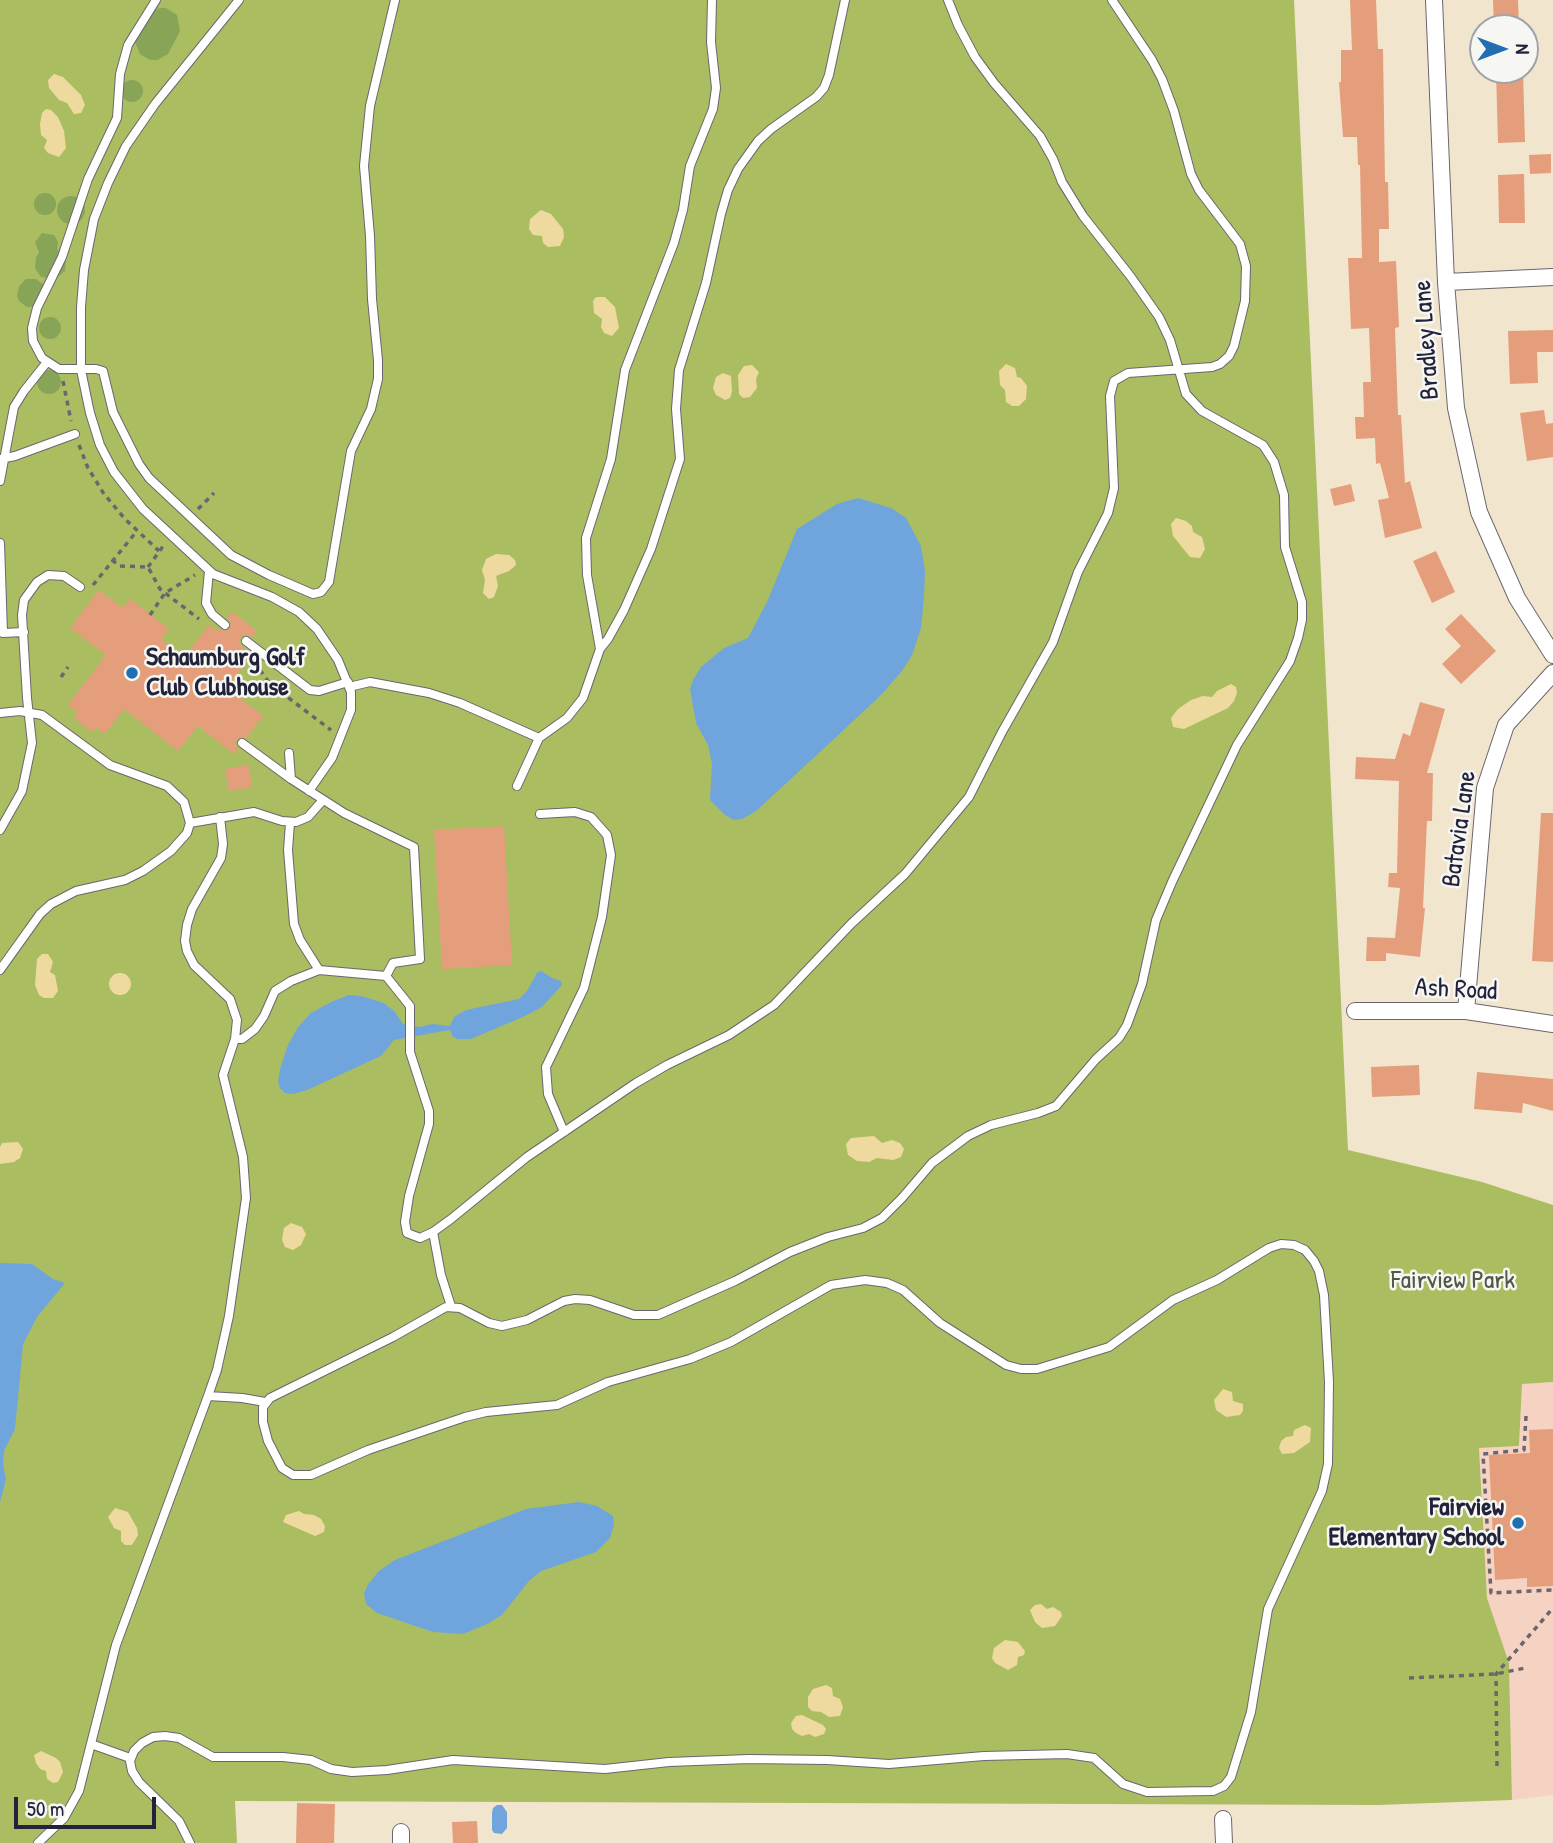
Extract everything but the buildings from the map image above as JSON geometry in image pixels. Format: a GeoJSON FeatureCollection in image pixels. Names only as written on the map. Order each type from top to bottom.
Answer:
{"type":"FeatureCollection","features":[{"type":"Feature","properties":{"kind":"street","name":"Bradley Lane"},"geometry":{"type":"LineString","coordinates":[[1434,0],[1446,282],[1456,408],[1479,512],[1517,598],[1553,655]]}},
{"type":"Feature","properties":{"kind":"street"},"geometry":{"type":"LineString","coordinates":[[1446,282],[1553,277]]}},
{"type":"Feature","properties":{"kind":"street","name":"Batavia Lane"},"geometry":{"type":"LineString","coordinates":[[1466,1012],[1485,788],[1506,725],[1553,673]]}},
{"type":"Feature","properties":{"kind":"street","name":"Ash Road"},"geometry":{"type":"LineString","coordinates":[[1355,1011],[1466,1012],[1553,1024]]}},
{"type":"Feature","properties":{"kind":"street"},"geometry":{"type":"LineString","coordinates":[[1223,1819],[1224,1843]]}},
{"type":"Feature","properties":{"kind":"lane"},"geometry":{"type":"LineString","coordinates":[[156,0],[128,45],[122,64],[118,111],[113,129],[88,178],[68,243],[37,308],[32,328],[33,341],[47,362],[64,370],[103,371],[113,412],[139,464],[149,478],[222,547],[254,568],[310,593],[321,592],[329,582],[351,451],[371,409],[378,379],[364,166],[370,106],[395,0]]}},
{"type":"Feature","properties":{"kind":"lane"},"geometry":{"type":"LineString","coordinates":[[239,0],[155,104],[127,146],[108,183],[94,219],[84,270],[80,307],[82,370],[95,431],[114,472],[143,509],[209,571],[280,601],[299,612],[325,638],[348,685],[352,705],[341,738],[321,776],[309,791]]}},
{"type":"Feature","properties":{"kind":"lane"},"geometry":{"type":"LineString","coordinates":[[600,649],[587,575],[586,538],[611,458],[625,370],[674,243],[690,166],[713,109],[716,88],[711,48],[712,0]]}},
{"type":"Feature","properties":{"kind":"lane"},"geometry":{"type":"LineString","coordinates":[[517,786],[539,738],[567,718],[583,698],[600,649],[608,639],[645,566],[679,466],[681,451],[676,409],[677,380],[706,283],[728,190],[738,169],[758,141],[824,88],[830,75],[845,0]]}},
{"type":"Feature","properties":{"kind":"lane"},"geometry":{"type":"LineString","coordinates":[[208,1396],[265,1402],[451,1306],[502,1326],[527,1321],[564,1301],[575,1299],[590,1300],[624,1313],[643,1316],[675,1310],[790,1252],[874,1223],[902,1198],[939,1157],[968,1136],[991,1125],[1056,1106],[1096,1059],[1119,1038],[1137,1002],[1156,920],[1172,881],[1237,745],[1290,661],[1302,620],[1300,593],[1285,547],[1284,495],[1271,456],[1258,441],[1195,405],[1186,394],[1170,340],[1158,317],[1131,277],[1083,216],[1062,182],[1040,136],[975,57],[948,0]]}},
{"type":"Feature","properties":{"kind":"lane"},"geometry":{"type":"LineString","coordinates":[[235,1039],[247,1037],[260,1023],[275,990],[319,970],[386,976],[410,1006],[410,1052],[427,1099],[430,1117],[409,1196],[405,1229],[410,1235],[420,1238],[433,1232],[527,1157],[652,1073],[729,1035],[774,1005],[850,924],[905,874],[976,786],[998,738],[1053,642],[1078,572],[1108,513],[1114,488],[1110,396],[1114,381],[1128,373],[1212,367],[1225,360],[1232,351],[1245,301],[1245,258],[1237,238],[1199,190],[1191,174],[1174,111],[1162,79],[1112,0]]}},
{"type":"Feature","properties":{"kind":"lane"},"geometry":{"type":"LineString","coordinates":[[0,481],[2,459],[14,407],[47,362]]}},
{"type":"Feature","properties":{"kind":"lane"},"geometry":{"type":"LineString","coordinates":[[2,459],[75,434]]}},
{"type":"Feature","properties":{"kind":"lane"},"geometry":{"type":"LineString","coordinates":[[0,542],[3,633],[24,632]]}},
{"type":"Feature","properties":{"kind":"lane"},"geometry":{"type":"LineString","coordinates":[[209,571],[206,603],[212,614],[225,625]]}},
{"type":"Feature","properties":{"kind":"lane"},"geometry":{"type":"LineString","coordinates":[[0,830],[17,801],[26,778],[32,743],[24,600],[42,578],[60,575],[80,587]]}},
{"type":"Feature","properties":{"kind":"lane"},"geometry":{"type":"LineString","coordinates":[[246,641],[310,690],[319,691],[370,682],[429,693],[460,703],[539,738]]}},
{"type":"Feature","properties":{"kind":"lane"},"geometry":{"type":"LineString","coordinates":[[0,713],[29,712],[46,717],[110,765],[174,790],[188,810],[190,823],[187,833],[172,850],[144,871],[125,880],[76,891],[51,904],[40,914],[0,970]]}},
{"type":"Feature","properties":{"kind":"lane"},"geometry":{"type":"LineString","coordinates":[[242,743],[323,800],[414,847],[420,959],[393,963],[386,976]]}},
{"type":"Feature","properties":{"kind":"lane"},"geometry":{"type":"LineString","coordinates":[[289,753],[291,779]]}},
{"type":"Feature","properties":{"kind":"lane"},"geometry":{"type":"LineString","coordinates":[[190,823],[254,812],[290,823],[308,817],[323,800]]}},
{"type":"Feature","properties":{"kind":"lane"},"geometry":{"type":"LineString","coordinates":[[540,814],[575,812],[591,817],[607,835],[611,855],[602,917],[584,988],[546,1068],[548,1094],[564,1132]]}},
{"type":"Feature","properties":{"kind":"lane"},"geometry":{"type":"LineString","coordinates":[[38,1843],[69,1811],[82,1783],[123,1623],[208,1396],[229,1317],[246,1198],[243,1157],[223,1075],[235,1039],[237,1020],[233,1005],[217,985],[194,965],[185,941],[192,909],[220,858],[223,835],[220,817]]}},
{"type":"Feature","properties":{"kind":"lane"},"geometry":{"type":"LineString","coordinates":[[290,823],[288,850],[294,924],[304,948],[319,970]]}},
{"type":"Feature","properties":{"kind":"lane"},"geometry":{"type":"LineString","coordinates":[[433,1232],[441,1275],[451,1306]]}},
{"type":"Feature","properties":{"kind":"lane"},"geometry":{"type":"LineString","coordinates":[[190,1843],[179,1821],[135,1777],[130,1766],[130,1758],[142,1743],[153,1737],[166,1736],[184,1741],[213,1757],[283,1757],[311,1760],[331,1769],[352,1772],[387,1770],[453,1760],[605,1769],[669,1762],[749,1759],[898,1764],[984,1756],[1067,1754],[1094,1758],[1123,1784],[1138,1791],[1213,1791],[1224,1786],[1231,1777],[1251,1712],[1268,1609],[1322,1491],[1327,1473],[1330,1439],[1329,1361],[1319,1271],[1310,1255],[1300,1247],[1288,1244],[1269,1248],[1217,1280],[1167,1303],[1110,1347],[1037,1369],[1006,1365],[940,1323],[903,1290],[887,1283],[865,1280],[831,1285],[731,1342],[690,1359],[608,1382],[557,1405],[486,1412],[465,1417],[368,1450],[304,1476],[285,1471],[276,1459],[263,1422],[265,1402]]}},
{"type":"Feature","properties":{"kind":"lane"},"geometry":{"type":"LineString","coordinates":[[91,1744],[130,1758]]}},
{"type":"Feature","properties":{"kind":"path"},"geometry":{"type":"LineString","coordinates":[[93,585],[136,531]]}},
{"type":"Feature","properties":{"kind":"path"},"geometry":{"type":"LineString","coordinates":[[148,567],[159,551]]}},
{"type":"Feature","properties":{"kind":"path"},"geometry":{"type":"LineString","coordinates":[[112,560],[120,566],[148,567]]}},
{"type":"Feature","properties":{"kind":"path"},"geometry":{"type":"LineString","coordinates":[[148,567],[160,589],[206,624]]}},
{"type":"Feature","properties":{"kind":"path"},"geometry":{"type":"LineString","coordinates":[[150,615],[166,593],[189,577],[209,571]]}},
{"type":"Feature","properties":{"kind":"path"},"geometry":{"type":"LineString","coordinates":[[61,677],[68,667]]}},
{"type":"Feature","properties":{"kind":"path"},"geometry":{"type":"LineString","coordinates":[[258,668],[270,684],[341,738]]}},
{"type":"Feature","properties":{"kind":"path"},"geometry":{"type":"LineString","coordinates":[[1526,1416],[1524,1450],[1483,1454],[1491,1593],[1553,1590]]}},
{"type":"Feature","properties":{"kind":"path"},"geometry":{"type":"LineString","coordinates":[[1497,1766],[1496,1674],[1553,1608]]}},
{"type":"Feature","properties":{"kind":"path"},"geometry":{"type":"LineString","coordinates":[[1409,1678],[1496,1674],[1525,1668]]}},
{"type":"Feature","properties":{"kind":"shaded area","name":"Fairview Elementary School"},"geometry":{"type":"Polygon","coordinates":[[[1553,1382],[1553,1795],[1512,1800],[1509,1663],[1487,1598],[1479,1448],[1519,1446],[1522,1383],[1553,1382]]]}},
{"type":"Feature","properties":{"kind":"green space","name":"Fairview Park"},"geometry":{"type":"Polygon","coordinates":[[[0,0],[1294,0],[1348,1150],[1482,1182],[1553,1205],[1553,1382],[1522,1384],[1519,1446],[1479,1448],[1487,1598],[1509,1663],[1512,1800],[1379,1805],[235,1801],[237,1843],[0,1843],[0,0]]]}},
{"type":"Feature","properties":{"kind":"green space"},"geometry":{"type":"Polygon","coordinates":[[[166,8],[177,15],[180,31],[168,54],[157,60],[150,60],[140,54],[135,42],[136,35],[152,11],[166,8]]]}},
{"type":"Feature","properties":{"kind":"green space"},"geometry":{"type":"Polygon","coordinates":[[[132,80],[140,83],[143,91],[140,99],[132,102],[124,99],[121,91],[124,83],[132,80]]]}},
{"type":"Feature","properties":{"kind":"green space"},"geometry":{"type":"Polygon","coordinates":[[[45,193],[53,196],[56,204],[53,212],[45,215],[37,212],[34,204],[37,196],[45,193]]]}},
{"type":"Feature","properties":{"kind":"green space"},"geometry":{"type":"Polygon","coordinates":[[[71,196],[81,200],[85,210],[81,220],[71,224],[61,220],[57,210],[61,200],[71,196]]]}},
{"type":"Feature","properties":{"kind":"green space"},"geometry":{"type":"Polygon","coordinates":[[[42,233],[54,235],[58,242],[57,249],[66,260],[65,271],[55,279],[41,277],[35,268],[39,253],[35,242],[42,233]]]}},
{"type":"Feature","properties":{"kind":"green space"},"geometry":{"type":"Polygon","coordinates":[[[26,279],[36,279],[44,285],[37,307],[27,307],[17,296],[19,286],[26,279]]]}},
{"type":"Feature","properties":{"kind":"green space"},"geometry":{"type":"Polygon","coordinates":[[[50,317],[58,320],[61,328],[58,336],[50,339],[42,336],[39,328],[42,320],[50,317]]]}},
{"type":"Feature","properties":{"kind":"green space"},"geometry":{"type":"Polygon","coordinates":[[[49,370],[57,374],[61,382],[57,390],[49,394],[41,390],[37,382],[41,374],[49,370]]]}},
{"type":"Feature","properties":{"kind":"sand"},"geometry":{"type":"Polygon","coordinates":[[[54,74],[63,77],[81,95],[85,105],[81,113],[74,114],[67,103],[59,100],[49,88],[48,80],[54,74]]]}},
{"type":"Feature","properties":{"kind":"sand"},"geometry":{"type":"Polygon","coordinates":[[[46,109],[58,117],[64,131],[66,148],[59,157],[48,153],[44,148],[47,140],[41,135],[40,124],[42,113],[46,109]]]}},
{"type":"Feature","properties":{"kind":"sand"},"geometry":{"type":"Polygon","coordinates":[[[541,210],[551,214],[563,229],[564,237],[560,246],[548,247],[543,243],[542,236],[533,235],[529,229],[530,219],[541,210]]]}},
{"type":"Feature","properties":{"kind":"sand"},"geometry":{"type":"Polygon","coordinates":[[[596,297],[605,297],[615,307],[619,328],[612,336],[604,333],[601,327],[602,319],[594,313],[593,301],[596,297]]]}},
{"type":"Feature","properties":{"kind":"sand"},"geometry":{"type":"Polygon","coordinates":[[[1006,364],[1015,368],[1017,377],[1027,386],[1026,399],[1019,406],[1006,402],[1005,390],[1000,385],[999,371],[1006,364]]]}},
{"type":"Feature","properties":{"kind":"sand"},"geometry":{"type":"Polygon","coordinates":[[[752,365],[759,372],[756,379],[757,388],[750,397],[743,398],[739,394],[738,375],[744,366],[752,365]]]}},
{"type":"Feature","properties":{"kind":"sand"},"geometry":{"type":"Polygon","coordinates":[[[723,373],[731,376],[732,392],[730,398],[725,400],[716,395],[713,388],[716,377],[723,373]]]}},
{"type":"Feature","properties":{"kind":"sand"},"geometry":{"type":"Polygon","coordinates":[[[1176,518],[1186,521],[1192,526],[1193,532],[1202,537],[1205,549],[1200,558],[1190,557],[1173,536],[1171,524],[1176,518]]]}},
{"type":"Feature","properties":{"kind":"sand"},"geometry":{"type":"Polygon","coordinates":[[[496,554],[509,555],[516,565],[496,576],[498,586],[494,597],[489,599],[483,593],[485,580],[482,570],[486,559],[496,554]]]}},
{"type":"Feature","properties":{"kind":"sand"},"geometry":{"type":"Polygon","coordinates":[[[1231,684],[1236,687],[1237,693],[1228,708],[1184,729],[1173,727],[1171,718],[1178,709],[1191,700],[1203,696],[1212,697],[1217,691],[1231,684]]]}},
{"type":"Feature","properties":{"kind":"sand"},"geometry":{"type":"Polygon","coordinates":[[[42,954],[48,954],[53,962],[50,972],[55,975],[58,991],[53,998],[39,995],[35,985],[37,959],[42,954]]]}},
{"type":"Feature","properties":{"kind":"sand"},"geometry":{"type":"Polygon","coordinates":[[[116,973],[124,973],[131,980],[131,988],[124,995],[116,995],[109,988],[109,980],[116,973]]]}},
{"type":"Feature","properties":{"kind":"sand"},"geometry":{"type":"Polygon","coordinates":[[[874,1136],[882,1143],[892,1140],[900,1143],[904,1149],[901,1157],[893,1160],[877,1158],[869,1162],[857,1161],[848,1155],[846,1144],[851,1138],[874,1136]]]}},
{"type":"Feature","properties":{"kind":"sand"},"geometry":{"type":"Polygon","coordinates":[[[18,1142],[23,1149],[20,1158],[14,1162],[0,1164],[2,1143],[18,1142]]]}},
{"type":"Feature","properties":{"kind":"sand"},"geometry":{"type":"Polygon","coordinates":[[[291,1223],[302,1227],[306,1234],[301,1245],[293,1250],[285,1247],[282,1240],[284,1228],[291,1223]]]}},
{"type":"Feature","properties":{"kind":"sand"},"geometry":{"type":"Polygon","coordinates":[[[1223,1389],[1232,1392],[1233,1401],[1243,1404],[1240,1415],[1226,1417],[1216,1410],[1214,1400],[1223,1389]]]}},
{"type":"Feature","properties":{"kind":"sand"},"geometry":{"type":"Polygon","coordinates":[[[1305,1425],[1311,1428],[1310,1442],[1294,1453],[1282,1454],[1279,1448],[1281,1441],[1293,1436],[1294,1430],[1305,1425]]]}},
{"type":"Feature","properties":{"kind":"sand"},"geometry":{"type":"Polygon","coordinates":[[[115,1508],[128,1512],[137,1528],[138,1535],[132,1545],[125,1545],[121,1541],[121,1531],[114,1528],[108,1517],[115,1508]]]}},
{"type":"Feature","properties":{"kind":"sand"},"geometry":{"type":"Polygon","coordinates":[[[299,1511],[321,1519],[325,1526],[324,1532],[315,1536],[283,1522],[286,1515],[299,1511]]]}},
{"type":"Feature","properties":{"kind":"sand"},"geometry":{"type":"Polygon","coordinates":[[[1041,1604],[1047,1609],[1053,1607],[1061,1612],[1062,1616],[1055,1626],[1042,1628],[1035,1622],[1030,1610],[1041,1604]]]}},
{"type":"Feature","properties":{"kind":"sand"},"geometry":{"type":"Polygon","coordinates":[[[1005,1640],[1018,1642],[1025,1651],[1024,1655],[1018,1657],[1017,1665],[1008,1670],[995,1663],[992,1658],[994,1648],[1005,1640]]]}},
{"type":"Feature","properties":{"kind":"sand"},"geometry":{"type":"Polygon","coordinates":[[[826,1685],[832,1688],[833,1696],[840,1699],[843,1707],[840,1716],[829,1717],[808,1707],[808,1697],[813,1689],[826,1685]]]}},
{"type":"Feature","properties":{"kind":"sand"},"geometry":{"type":"Polygon","coordinates":[[[802,1715],[823,1725],[826,1729],[824,1734],[815,1737],[796,1733],[791,1723],[796,1716],[802,1715]]]}},
{"type":"Feature","properties":{"kind":"sand"},"geometry":{"type":"Polygon","coordinates":[[[41,1751],[60,1762],[63,1772],[58,1782],[53,1783],[47,1779],[46,1771],[40,1769],[36,1763],[34,1755],[41,1751]]]}},
{"type":"Feature","properties":{"kind":"water"},"geometry":{"type":"Polygon","coordinates":[[[858,498],[891,508],[906,518],[921,546],[925,571],[924,597],[921,628],[912,655],[881,695],[833,740],[756,811],[742,819],[734,820],[710,800],[712,764],[708,745],[696,723],[690,689],[693,680],[701,667],[724,648],[748,638],[767,602],[797,529],[837,504],[858,498]]]}},
{"type":"Feature","properties":{"kind":"water"},"geometry":{"type":"Polygon","coordinates":[[[541,971],[561,981],[562,985],[542,1007],[525,1016],[471,1039],[457,1039],[452,1036],[450,1030],[394,1040],[381,1056],[307,1090],[294,1094],[285,1093],[280,1088],[280,1069],[288,1045],[298,1027],[311,1013],[331,1002],[349,995],[361,996],[384,1003],[395,1012],[403,1024],[420,1027],[432,1024],[450,1026],[454,1017],[466,1010],[519,999],[541,971]]]}},
{"type":"Feature","properties":{"kind":"water"},"geometry":{"type":"Polygon","coordinates":[[[0,1263],[32,1264],[53,1279],[65,1283],[37,1317],[23,1344],[15,1429],[4,1451],[6,1479],[0,1502],[0,1263]]]}},
{"type":"Feature","properties":{"kind":"water"},"geometry":{"type":"Polygon","coordinates":[[[579,1502],[597,1506],[613,1516],[610,1538],[596,1552],[541,1571],[529,1581],[502,1615],[487,1624],[463,1634],[433,1632],[377,1613],[366,1604],[364,1594],[368,1584],[379,1571],[395,1560],[526,1509],[579,1502]]]}},
{"type":"Feature","properties":{"kind":"water"},"geometry":{"type":"Polygon","coordinates":[[[502,1805],[507,1812],[507,1828],[502,1834],[492,1830],[493,1808],[502,1805]]]}},
{"type":"Feature","properties":{"kind":"place","name":"Schaumburg Golf Club Clubhouse"},"geometry":{"type":"Point","coordinates":[132,673]}},
{"type":"Feature","properties":{"kind":"place","name":"Fairview Elementary School"},"geometry":{"type":"Point","coordinates":[1518,1523]}}]}
